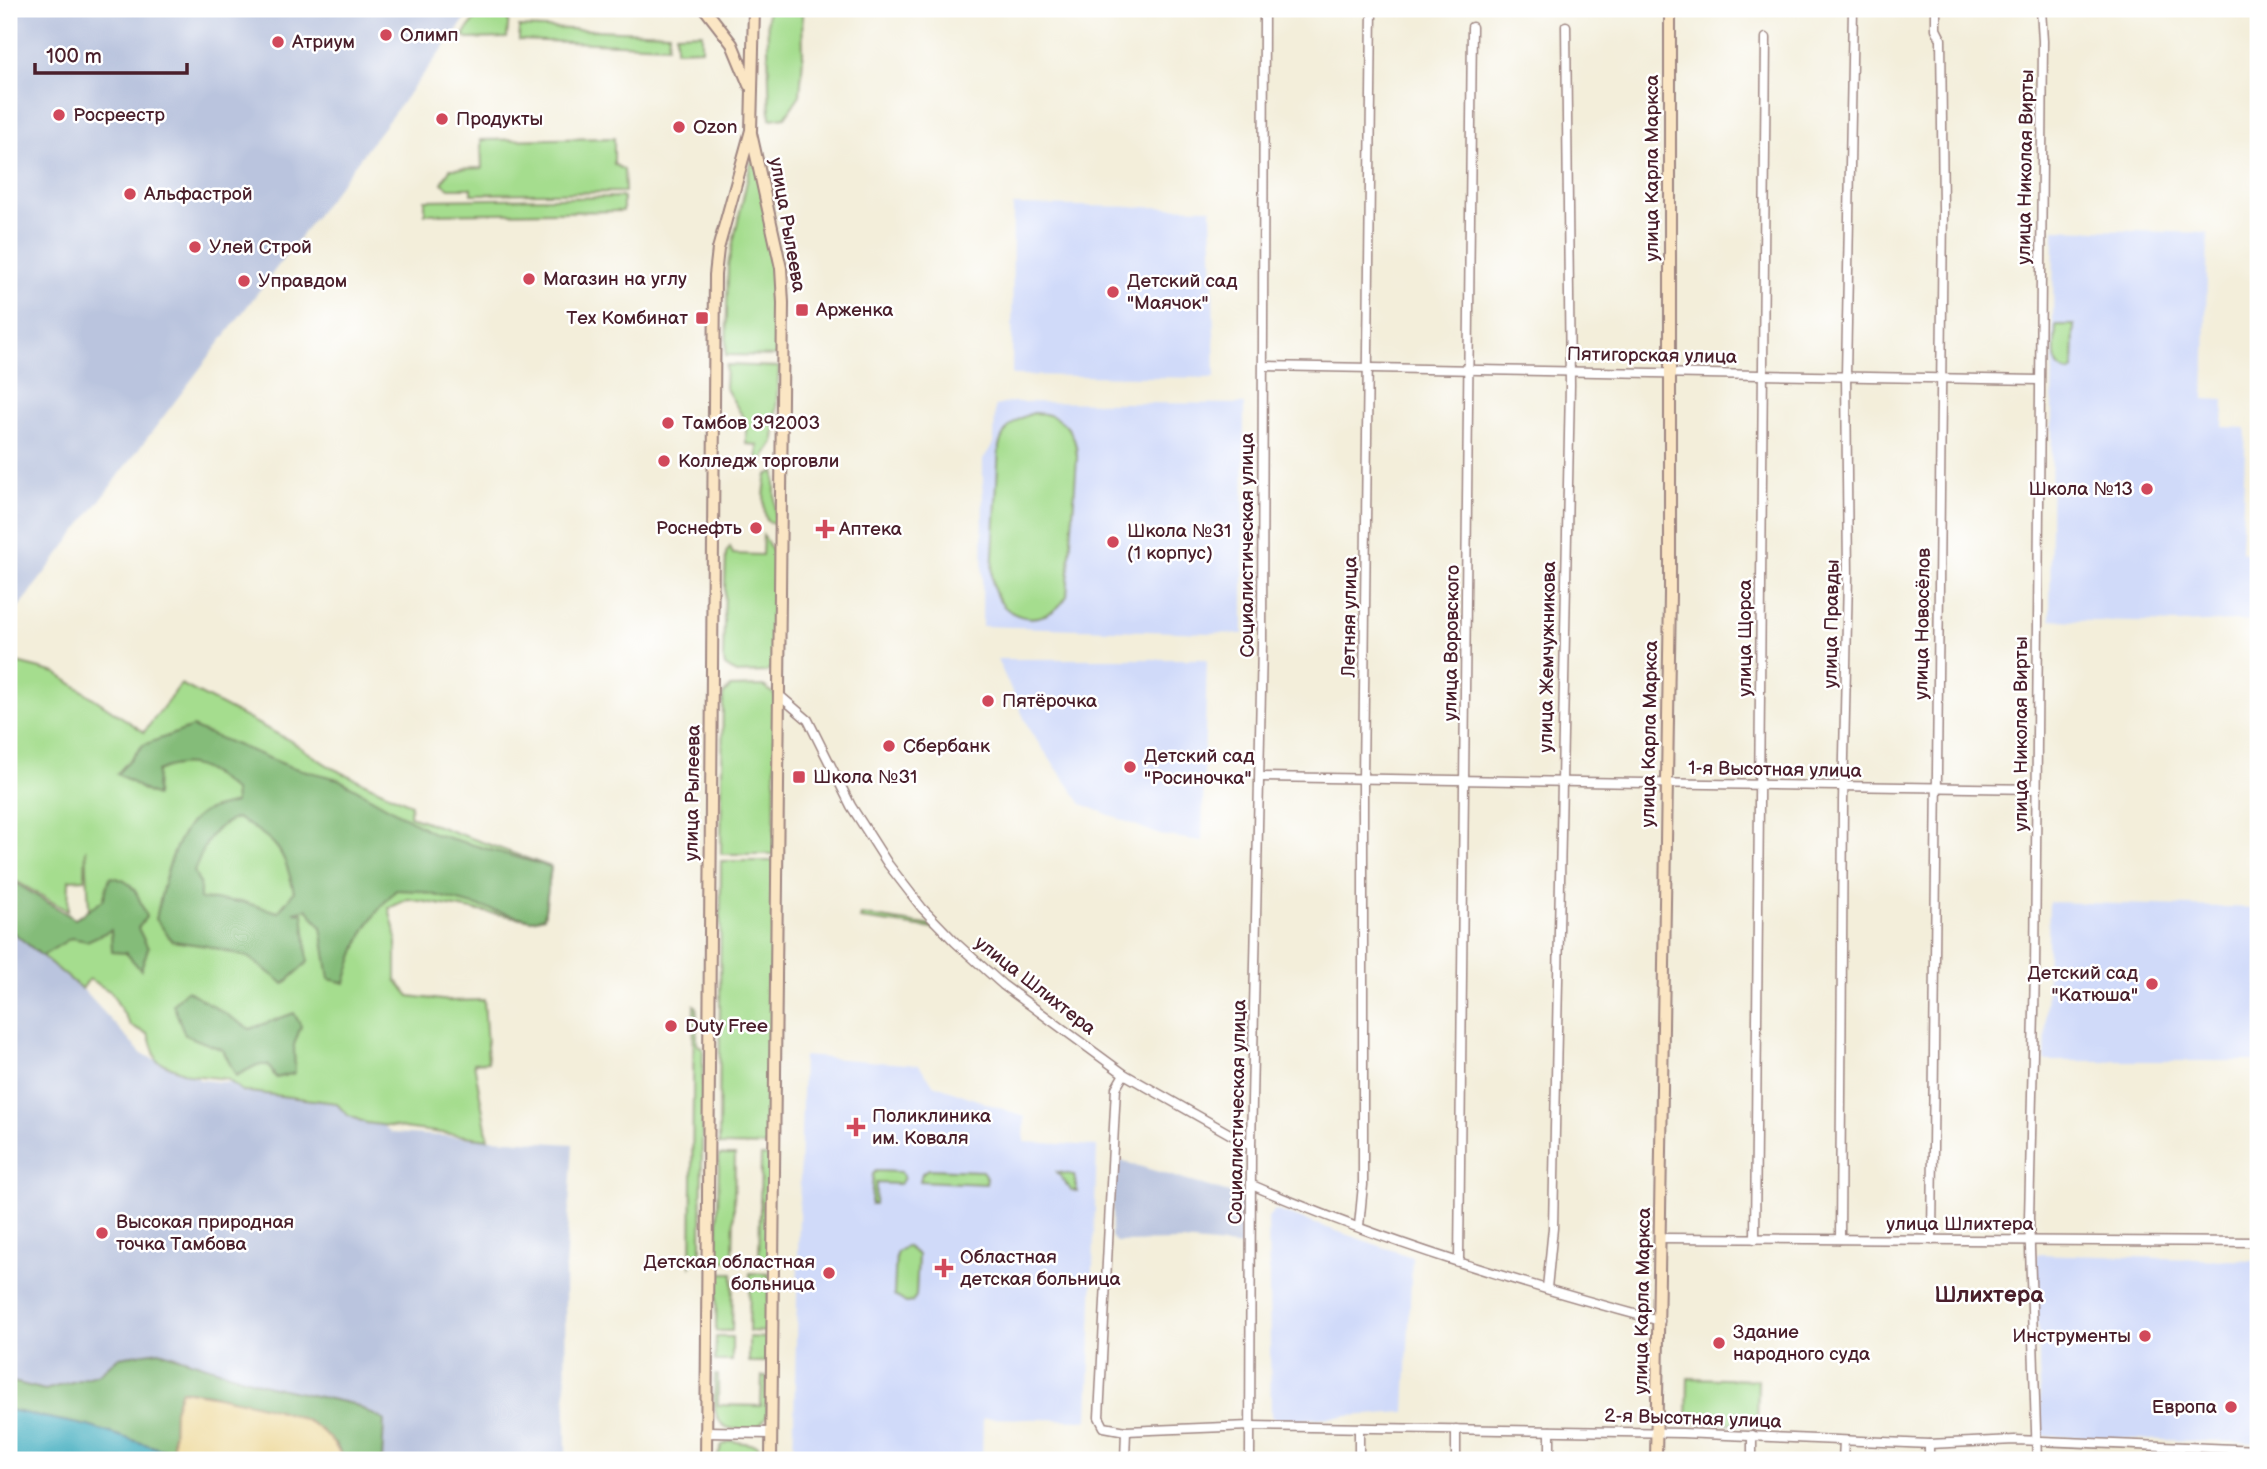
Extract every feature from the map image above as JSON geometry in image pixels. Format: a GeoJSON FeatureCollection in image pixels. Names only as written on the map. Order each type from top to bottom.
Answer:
{"type":"FeatureCollection","features":[{"type":"Feature","properties":{"kind":"main road"},"geometry":{"type":"LineString","coordinates":[[705,9],[732,44],[743,65],[752,97]]}},
{"type":"Feature","properties":{"kind":"main road","name":"улица Рылеева"},"geometry":{"type":"LineString","coordinates":[[706,1460],[715,275],[718,249],[751,130],[754,9]]}},
{"type":"Feature","properties":{"kind":"main road","name":"улица Карла Маркса"},"geometry":{"type":"LineString","coordinates":[[1656,1460],[1667,784],[1670,9]]}},
{"type":"Feature","properties":{"kind":"main road","name":"улица Рылеева"},"geometry":{"type":"LineString","coordinates":[[751,130],[781,268],[783,303],[771,1460]]}},
{"type":"Feature","properties":{"kind":"street","name":"Социалистическая улица"},"geometry":{"type":"LineString","coordinates":[[1250,1460],[1251,1146],[1260,777],[1264,366],[1264,9]]}},
{"type":"Feature","properties":{"kind":"street","name":"Летняя улица"},"geometry":{"type":"LineString","coordinates":[[1359,1226],[1363,1185],[1363,779],[1372,9]]}},
{"type":"Feature","properties":{"kind":"street","name":"улица Правды"},"geometry":{"type":"LineString","coordinates":[[1840,1239],[1843,787],[1848,563],[1846,375],[1853,9]]}},
{"type":"Feature","properties":{"kind":"street","name":"улица Новосёлов"},"geometry":{"type":"LineString","coordinates":[[1932,1240],[1943,210],[1941,39],[1936,29],[1936,9]]}},
{"type":"Feature","properties":{"kind":"street","name":"улица Николая Вирты"},"geometry":{"type":"LineString","coordinates":[[2037,1460],[2030,1240],[2041,9]]}},
{"type":"Feature","properties":{"kind":"street","name":"улица Жемчужникова"},"geometry":{"type":"LineString","coordinates":[[1547,1288],[1553,1227],[1570,371],[1566,26]]}},
{"type":"Feature","properties":{"kind":"street","name":"улица Воровского"},"geometry":{"type":"LineString","coordinates":[[1459,1260],[1471,369],[1472,27]]}},
{"type":"Feature","properties":{"kind":"street","name":"улица Щорса"},"geometry":{"type":"LineString","coordinates":[[1755,1239],[1766,38]]}},
{"type":"Feature","properties":{"kind":"street","name":"Пятигорская улица"},"geometry":{"type":"LineString","coordinates":[[1264,366],[2039,380]]}},
{"type":"Feature","properties":{"kind":"street","name":"улица Шлихтера"},"geometry":{"type":"LineString","coordinates":[[779,695],[808,720],[851,806],[888,864],[922,908],[1003,985],[1124,1074],[1251,1146]]}},
{"type":"Feature","properties":{"kind":"street","name":"1-я Высотная улица"},"geometry":{"type":"LineString","coordinates":[[1260,777],[2036,789]]}},
{"type":"Feature","properties":{"kind":"street"},"geometry":{"type":"LineString","coordinates":[[1124,1074],[1116,1088],[1099,1417],[1104,1427],[1126,1431],[1125,1460]]}},
{"type":"Feature","properties":{"kind":"street"},"geometry":{"type":"LineString","coordinates":[[1252,1185],[1311,1210],[1459,1260],[1660,1321]]}},
{"type":"Feature","properties":{"kind":"street","name":"улица Шлихтера"},"geometry":{"type":"LineString","coordinates":[[1661,1238],[2258,1242]]}},
{"type":"Feature","properties":{"kind":"street","name":"2-я Высотная улица"},"geometry":{"type":"LineString","coordinates":[[1126,1431],[1250,1426],[1456,1429],[1752,1435],[1929,1444],[2015,1440],[2035,1443],[2258,1450]]}},
{"type":"Feature","properties":{"kind":"street"},"geometry":{"type":"LineString","coordinates":[[1359,1428],[1359,1460]]}},
{"type":"Feature","properties":{"kind":"street"},"geometry":{"type":"LineString","coordinates":[[1456,1429],[1456,1460]]}},
{"type":"Feature","properties":{"kind":"street"},"geometry":{"type":"LineString","coordinates":[[1550,1431],[1550,1460]]}},
{"type":"Feature","properties":{"kind":"street"},"geometry":{"type":"LineString","coordinates":[[705,1432],[771,1433]]}},
{"type":"Feature","properties":{"kind":"street"},"geometry":{"type":"LineString","coordinates":[[1752,1435],[1752,1460]]}},
{"type":"Feature","properties":{"kind":"street"},"geometry":{"type":"LineString","coordinates":[[1843,1460],[1844,1441]]}},
{"type":"Feature","properties":{"kind":"street"},"geometry":{"type":"LineString","coordinates":[[1929,1444],[1929,1460]]}},
{"type":"Feature","properties":{"kind":"shaded area"},"geometry":{"type":"Polygon","coordinates":[[[9,9],[473,9],[9,620],[9,9]]]}},
{"type":"Feature","properties":{"kind":"shaded area","name":"Детский сад \"Маячок\""},"geometry":{"type":"Polygon","coordinates":[[[1013,205],[1211,208],[1215,378],[1012,375],[1013,205]]]}},
{"type":"Feature","properties":{"kind":"shaded area","name":"Школа №13"},"geometry":{"type":"Polygon","coordinates":[[[2054,229],[2208,233],[2204,399],[2224,400],[2223,427],[2246,428],[2241,551],[2258,558],[2258,620],[2180,623],[2050,620],[2054,229]]]}},
{"type":"Feature","properties":{"kind":"shaded area","name":"Школа №31 (1 корпус)"},"geometry":{"type":"Polygon","coordinates":[[[1012,402],[1244,404],[1243,634],[982,626],[983,459],[994,443],[995,406],[1012,402]]]}},
{"type":"Feature","properties":{"kind":"shaded area","name":"Детский сад \"Росиночка\""},"geometry":{"type":"Polygon","coordinates":[[[997,659],[1207,659],[1202,841],[1160,835],[1082,804],[1030,731],[997,659]]]}},
{"type":"Feature","properties":{"kind":"shaded area","name":"Детский сад \"Катюша\""},"geometry":{"type":"Polygon","coordinates":[[[2049,902],[2258,908],[2258,1061],[2045,1061],[2049,902]]]}},
{"type":"Feature","properties":{"kind":"shaded area"},"geometry":{"type":"Polygon","coordinates":[[[9,929],[76,982],[142,1054],[201,1080],[341,1093],[392,1133],[573,1144],[565,1267],[566,1460],[382,1460],[384,1420],[353,1404],[269,1386],[159,1351],[120,1357],[99,1374],[45,1390],[9,1381],[9,929]]]}},
{"type":"Feature","properties":{"kind":"shaded area","name":"Областная детская больница"},"geometry":{"type":"Polygon","coordinates":[[[803,1056],[919,1065],[933,1084],[1025,1117],[1024,1142],[1097,1146],[1088,1420],[983,1418],[982,1460],[793,1460],[803,1056]]]}},
{"type":"Feature","properties":{"kind":"shaded area"},"geometry":{"type":"Polygon","coordinates":[[[1115,1159],[1246,1198],[1247,1247],[1182,1241],[1116,1242],[1111,1237],[1115,1159]]]}},
{"type":"Feature","properties":{"kind":"shaded area"},"geometry":{"type":"Polygon","coordinates":[[[1275,1210],[1412,1257],[1405,1412],[1276,1421],[1271,1416],[1268,1217],[1275,1210]]]}},
{"type":"Feature","properties":{"kind":"shaded area"},"geometry":{"type":"Polygon","coordinates":[[[2036,1254],[2258,1261],[2258,1443],[2041,1436],[2036,1254]]]}},
{"type":"Feature","properties":{"kind":"green space"},"geometry":{"type":"Polygon","coordinates":[[[767,9],[802,9],[803,57],[800,95],[785,117],[770,119],[767,9]]]}},
{"type":"Feature","properties":{"kind":"green space"},"geometry":{"type":"Polygon","coordinates":[[[484,12],[509,13],[507,38],[468,39],[463,35],[478,15],[484,12]]]}},
{"type":"Feature","properties":{"kind":"green space"},"geometry":{"type":"Polygon","coordinates":[[[519,27],[669,33],[668,46],[519,40],[519,27]]]}},
{"type":"Feature","properties":{"kind":"green space"},"geometry":{"type":"Polygon","coordinates":[[[702,33],[702,49],[676,50],[676,34],[702,33]]]}},
{"type":"Feature","properties":{"kind":"green space"},"geometry":{"type":"Polygon","coordinates":[[[614,138],[614,164],[624,170],[625,192],[471,194],[471,188],[449,188],[442,183],[450,169],[482,168],[481,140],[614,138]]]}},
{"type":"Feature","properties":{"kind":"green space"},"geometry":{"type":"Polygon","coordinates":[[[754,150],[777,273],[779,356],[726,355],[728,265],[754,150]]]}},
{"type":"Feature","properties":{"kind":"green space"},"geometry":{"type":"Polygon","coordinates":[[[623,197],[623,211],[425,214],[425,200],[623,197]]]}},
{"type":"Feature","properties":{"kind":"green space"},"geometry":{"type":"Polygon","coordinates":[[[2056,325],[2074,325],[2073,370],[2070,372],[2063,370],[2056,361],[2056,325]]]}},
{"type":"Feature","properties":{"kind":"green space"},"geometry":{"type":"Polygon","coordinates":[[[726,365],[779,367],[774,442],[757,468],[758,445],[746,444],[746,422],[725,387],[726,365]]]}},
{"type":"Feature","properties":{"kind":"green space"},"geometry":{"type":"Polygon","coordinates":[[[1034,413],[1052,416],[1066,425],[1074,440],[1077,458],[1067,596],[1057,608],[1033,618],[1009,611],[1000,602],[994,589],[992,574],[999,446],[1011,425],[1034,413]]]}},
{"type":"Feature","properties":{"kind":"green space"},"geometry":{"type":"Polygon","coordinates":[[[775,471],[775,524],[767,521],[764,498],[767,475],[775,471]]]}},
{"type":"Feature","properties":{"kind":"green space"},"geometry":{"type":"Polygon","coordinates":[[[763,535],[776,557],[776,663],[766,672],[736,673],[725,666],[723,657],[726,553],[730,547],[733,554],[762,555],[763,535]]]}},
{"type":"Feature","properties":{"kind":"green space"},"geometry":{"type":"Polygon","coordinates":[[[9,661],[56,673],[144,732],[181,684],[289,740],[332,768],[411,804],[410,816],[551,867],[544,917],[532,920],[408,899],[389,908],[396,936],[396,980],[409,996],[450,1001],[484,1000],[488,1062],[474,1063],[488,1139],[366,1123],[347,1115],[336,1103],[242,1091],[227,1079],[190,1075],[157,1061],[148,1034],[131,1026],[111,992],[89,979],[82,989],[42,956],[89,908],[86,849],[85,879],[69,880],[68,911],[9,877],[9,661]]]}},
{"type":"Feature","properties":{"kind":"green space"},"geometry":{"type":"Polygon","coordinates":[[[764,686],[776,696],[774,854],[721,854],[723,695],[730,687],[764,686]]]}},
{"type":"Feature","properties":{"kind":"green space"},"geometry":{"type":"Polygon","coordinates":[[[192,727],[291,767],[338,779],[435,834],[551,867],[544,917],[532,920],[419,891],[396,890],[363,933],[345,983],[329,979],[321,927],[307,909],[294,912],[303,913],[308,962],[284,984],[248,957],[207,946],[172,941],[156,919],[165,878],[176,848],[182,835],[199,815],[235,803],[234,791],[207,771],[179,765],[157,771],[156,796],[151,794],[117,774],[143,745],[192,727]],[[237,818],[220,827],[209,838],[194,871],[200,884],[200,899],[243,902],[278,912],[294,892],[286,864],[270,840],[237,818]]]}},
{"type":"Feature","properties":{"kind":"green space"},"geometry":{"type":"Polygon","coordinates":[[[721,861],[774,861],[771,1146],[719,1145],[721,861]]]}},
{"type":"Feature","properties":{"kind":"green space"},"geometry":{"type":"Polygon","coordinates":[[[110,877],[130,885],[138,896],[146,917],[138,928],[148,948],[141,970],[126,953],[112,952],[111,930],[87,941],[71,938],[42,956],[9,929],[9,879],[75,919],[103,900],[110,877]]]}},
{"type":"Feature","properties":{"kind":"green space"},"geometry":{"type":"Polygon","coordinates":[[[861,915],[933,926],[934,929],[860,919],[861,915]]]}},
{"type":"Feature","properties":{"kind":"green space"},"geometry":{"type":"Polygon","coordinates":[[[187,990],[250,1029],[294,1013],[301,1026],[294,1045],[295,1073],[276,1078],[268,1065],[257,1065],[236,1076],[223,1050],[185,1035],[173,1004],[187,990]]]}},
{"type":"Feature","properties":{"kind":"green space"},"geometry":{"type":"Polygon","coordinates":[[[694,1005],[697,1007],[697,1044],[703,1049],[701,1250],[691,1266],[694,1005]]]}},
{"type":"Feature","properties":{"kind":"green space"},"geometry":{"type":"Polygon","coordinates":[[[719,1155],[735,1155],[733,1261],[717,1261],[719,1155]]]}},
{"type":"Feature","properties":{"kind":"green space"},"geometry":{"type":"Polygon","coordinates":[[[761,1156],[770,1156],[769,1262],[759,1262],[761,1156]]]}},
{"type":"Feature","properties":{"kind":"green space"},"geometry":{"type":"Polygon","coordinates":[[[928,1169],[982,1171],[987,1178],[986,1184],[920,1181],[922,1173],[928,1169]]]}},
{"type":"Feature","properties":{"kind":"green space"},"geometry":{"type":"Polygon","coordinates":[[[876,1171],[901,1172],[904,1178],[900,1184],[876,1183],[875,1204],[871,1204],[873,1174],[876,1171]]]}},
{"type":"Feature","properties":{"kind":"green space"},"geometry":{"type":"Polygon","coordinates":[[[1057,1172],[1074,1175],[1077,1191],[1071,1190],[1057,1172]]]}},
{"type":"Feature","properties":{"kind":"green space"},"geometry":{"type":"Polygon","coordinates":[[[906,1246],[918,1255],[916,1296],[912,1302],[906,1303],[894,1295],[896,1253],[906,1246]]]}},
{"type":"Feature","properties":{"kind":"green space"},"geometry":{"type":"Polygon","coordinates":[[[717,1273],[733,1273],[732,1331],[716,1331],[717,1273]]]}},
{"type":"Feature","properties":{"kind":"green space"},"geometry":{"type":"Polygon","coordinates":[[[750,1273],[769,1274],[768,1332],[749,1331],[750,1273]]]}},
{"type":"Feature","properties":{"kind":"green space"},"geometry":{"type":"Polygon","coordinates":[[[716,1337],[732,1337],[732,1361],[715,1361],[716,1337]]]}},
{"type":"Feature","properties":{"kind":"green space"},"geometry":{"type":"Polygon","coordinates":[[[749,1337],[767,1338],[767,1362],[749,1362],[749,1337]]]}},
{"type":"Feature","properties":{"kind":"green space"},"geometry":{"type":"Polygon","coordinates":[[[159,1351],[269,1386],[353,1404],[384,1420],[382,1460],[344,1460],[336,1444],[275,1411],[210,1394],[181,1390],[174,1410],[173,1453],[88,1426],[9,1410],[9,1381],[45,1390],[99,1374],[119,1357],[159,1351]]]}},
{"type":"Feature","properties":{"kind":"green space"},"geometry":{"type":"Polygon","coordinates":[[[715,1375],[718,1375],[718,1405],[761,1406],[762,1376],[767,1376],[767,1416],[759,1426],[737,1429],[728,1428],[721,1423],[715,1410],[715,1375]]]}},
{"type":"Feature","properties":{"kind":"green space"},"geometry":{"type":"Polygon","coordinates":[[[1688,1378],[1758,1380],[1757,1424],[1687,1422],[1688,1378]]]}},
{"type":"Feature","properties":{"kind":"green space"},"geometry":{"type":"Polygon","coordinates":[[[731,1441],[757,1445],[767,1460],[716,1460],[722,1445],[731,1441]]]}},
{"type":"Feature","properties":{"kind":"sand"},"geometry":{"type":"Polygon","coordinates":[[[181,1390],[262,1406],[307,1421],[329,1438],[344,1460],[195,1460],[173,1453],[174,1410],[181,1390]]]}},
{"type":"Feature","properties":{"kind":"water"},"geometry":{"type":"Polygon","coordinates":[[[9,1410],[88,1426],[195,1460],[9,1460],[9,1410]]]}},
{"type":"Feature","properties":{"kind":"place","name":"Олимп"},"geometry":{"type":"Point","coordinates":[386,35]}},
{"type":"Feature","properties":{"kind":"place","name":"Атриум"},"geometry":{"type":"Point","coordinates":[278,42]}},
{"type":"Feature","properties":{"kind":"place","name":"Росреестр"},"geometry":{"type":"Point","coordinates":[59,115]}},
{"type":"Feature","properties":{"kind":"place","name":"Продукты"},"geometry":{"type":"Point","coordinates":[442,119]}},
{"type":"Feature","properties":{"kind":"place","name":"Ozon"},"geometry":{"type":"Point","coordinates":[679,127]}},
{"type":"Feature","properties":{"kind":"place","name":"Альфастрой"},"geometry":{"type":"Point","coordinates":[130,194]}},
{"type":"Feature","properties":{"kind":"place","name":"Улей Строй"},"geometry":{"type":"Point","coordinates":[195,247]}},
{"type":"Feature","properties":{"kind":"place","name":"Магазин на углу"},"geometry":{"type":"Point","coordinates":[529,279]}},
{"type":"Feature","properties":{"kind":"place","name":"Управдом"},"geometry":{"type":"Point","coordinates":[244,281]}},
{"type":"Feature","properties":{"kind":"place","name":"Детский сад \"Маячок\""},"geometry":{"type":"Point","coordinates":[1113,292]}},
{"type":"Feature","properties":{"kind":"place","name":"Арженка"},"geometry":{"type":"Point","coordinates":[802,310]}},
{"type":"Feature","properties":{"kind":"place","name":"Тех Комбинат"},"geometry":{"type":"Point","coordinates":[702,318]}},
{"type":"Feature","properties":{"kind":"place","name":"Тамбов 392003"},"geometry":{"type":"Point","coordinates":[668,423]}},
{"type":"Feature","properties":{"kind":"place","name":"Колледж торговли"},"geometry":{"type":"Point","coordinates":[664,461]}},
{"type":"Feature","properties":{"kind":"place","name":"Школа №13"},"geometry":{"type":"Point","coordinates":[2147,489]}},
{"type":"Feature","properties":{"kind":"place","name":"Роснефть"},"geometry":{"type":"Point","coordinates":[756,528]}},
{"type":"Feature","properties":{"kind":"place","name":"Аптека"},"geometry":{"type":"Point","coordinates":[825,529]}},
{"type":"Feature","properties":{"kind":"place","name":"Школа №31 (1 корпус)"},"geometry":{"type":"Point","coordinates":[1113,542]}},
{"type":"Feature","properties":{"kind":"place","name":"Пятёрочка"},"geometry":{"type":"Point","coordinates":[988,701]}},
{"type":"Feature","properties":{"kind":"place","name":"Сбербанк"},"geometry":{"type":"Point","coordinates":[889,746]}},
{"type":"Feature","properties":{"kind":"place","name":"Детский сад \"Росиночка\""},"geometry":{"type":"Point","coordinates":[1130,767]}},
{"type":"Feature","properties":{"kind":"place","name":"Школа №31"},"geometry":{"type":"Point","coordinates":[799,777]}},
{"type":"Feature","properties":{"kind":"place","name":"Детский сад \"Катюша\""},"geometry":{"type":"Point","coordinates":[2152,984]}},
{"type":"Feature","properties":{"kind":"place","name":"Duty Free"},"geometry":{"type":"Point","coordinates":[671,1026]}},
{"type":"Feature","properties":{"kind":"place","name":"Поликлиника им. Коваля"},"geometry":{"type":"Point","coordinates":[856,1127]}},
{"type":"Feature","properties":{"kind":"place","name":"Высокая природная точка Тамбова"},"geometry":{"type":"Point","coordinates":[102,1233]}},
{"type":"Feature","properties":{"kind":"place","name":"Областная детская больница"},"geometry":{"type":"Point","coordinates":[944,1268]}},
{"type":"Feature","properties":{"kind":"place","name":"Детская областная больница"},"geometry":{"type":"Point","coordinates":[829,1273]}},
{"type":"Feature","properties":{"kind":"place","name":"Инструменты"},"geometry":{"type":"Point","coordinates":[2145,1336]}},
{"type":"Feature","properties":{"kind":"place","name":"Здание народного суда"},"geometry":{"type":"Point","coordinates":[1719,1343]}},
{"type":"Feature","properties":{"kind":"place","name":"Европа"},"geometry":{"type":"Point","coordinates":[2231,1407]}},
{"type":"Feature","properties":{"kind":"district","name":"Шлихтера"},"geometry":{"type":"Point","coordinates":[1989,1295]}}]}
